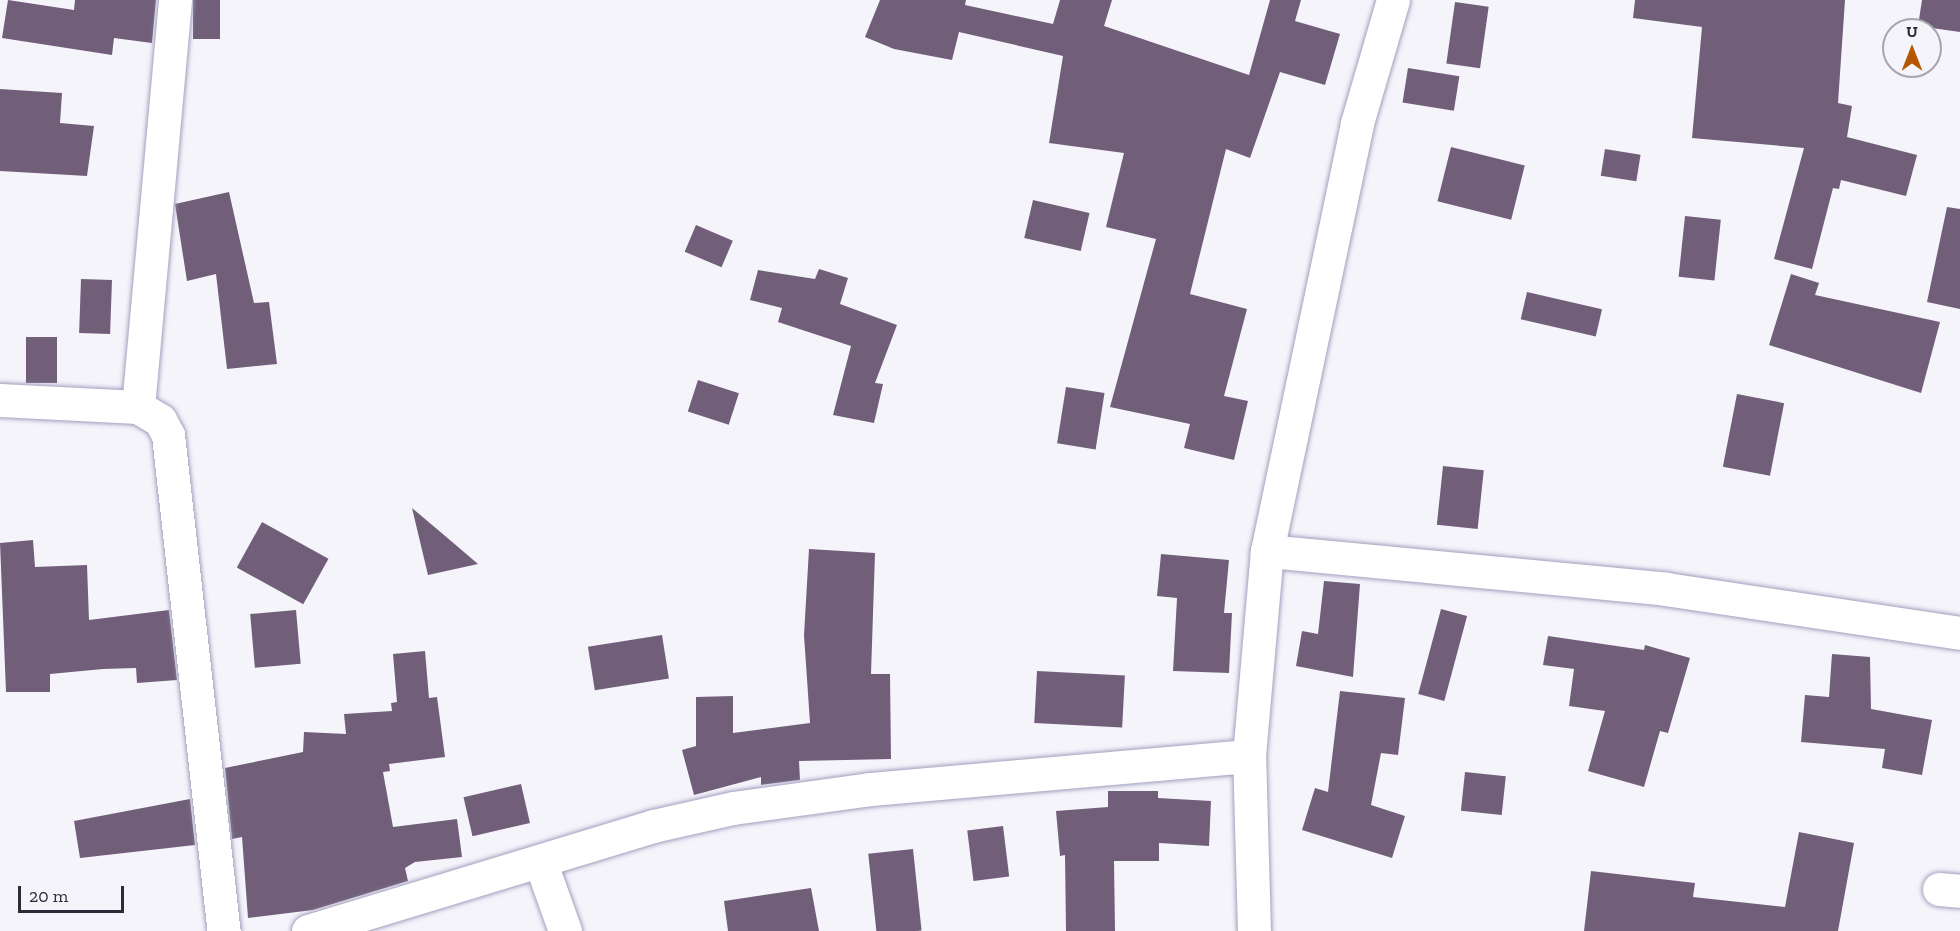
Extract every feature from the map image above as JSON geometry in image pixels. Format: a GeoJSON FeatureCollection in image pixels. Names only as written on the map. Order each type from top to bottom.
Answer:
{"type":"FeatureCollection","features":[{"type":"Feature","properties":{"kind":"street"},"geometry":{"type":"LineString","coordinates":[[138,407],[175,0]]}},
{"type":"Feature","properties":{"kind":"street"},"geometry":{"type":"LineString","coordinates":[[1254,931],[1249,756],[1267,551],[1357,123],[1393,0]]}},
{"type":"Feature","properties":{"kind":"street"},"geometry":{"type":"LineString","coordinates":[[0,400],[138,407],[159,420],[168,435],[224,931]]}},
{"type":"Feature","properties":{"kind":"street"},"geometry":{"type":"LineString","coordinates":[[1267,551],[1666,589],[1960,633]]}},
{"type":"Feature","properties":{"kind":"street"},"geometry":{"type":"LineString","coordinates":[[308,931],[540,861],[733,808],[870,789],[1249,756]]}},
{"type":"Feature","properties":{"kind":"street"},"geometry":{"type":"LineString","coordinates":[[540,861],[565,931]]}},
{"type":"Feature","properties":{"kind":"building"},"geometry":{"type":"Polygon","coordinates":[[[8,0],[74,10],[75,0],[156,0],[152,43],[114,38],[112,55],[2,38],[8,0]]]}},
{"type":"Feature","properties":{"kind":"building"},"geometry":{"type":"Polygon","coordinates":[[[193,0],[220,0],[220,39],[193,39],[193,0]]]}},
{"type":"Feature","properties":{"kind":"building"},"geometry":{"type":"Polygon","coordinates":[[[880,0],[966,0],[965,5],[1053,24],[1060,0],[1112,0],[1104,26],[1249,75],[1270,0],[1301,0],[1295,21],[1340,34],[1325,85],[1280,72],[1250,158],[1226,149],[1190,294],[1247,309],[1224,396],[1248,401],[1234,460],[1184,448],[1190,424],[1110,407],[1156,239],[1106,227],[1124,153],[1049,143],[1063,56],[959,32],[952,60],[894,49],[865,37],[880,0]]]}},
{"type":"Feature","properties":{"kind":"building"},"geometry":{"type":"Polygon","coordinates":[[[1635,0],[1845,0],[1838,103],[1852,106],[1847,137],[1917,155],[1906,196],[1841,180],[1839,189],[1833,188],[1812,269],[1774,259],[1804,148],[1692,138],[1702,27],[1633,18],[1635,0]]]}},
{"type":"Feature","properties":{"kind":"building"},"geometry":{"type":"Polygon","coordinates":[[[1922,0],[1960,0],[1960,32],[1942,29],[1942,18],[1919,18],[1922,0]]]}},
{"type":"Feature","properties":{"kind":"building"},"geometry":{"type":"Polygon","coordinates":[[[1455,2],[1489,7],[1480,68],[1446,63],[1455,2]]]}},
{"type":"Feature","properties":{"kind":"building"},"geometry":{"type":"Polygon","coordinates":[[[1408,68],[1459,76],[1454,111],[1403,103],[1408,68]]]}},
{"type":"Feature","properties":{"kind":"building"},"geometry":{"type":"Polygon","coordinates":[[[0,89],[62,93],[60,123],[94,126],[87,176],[0,171],[0,89]]]}},
{"type":"Feature","properties":{"kind":"building"},"geometry":{"type":"Polygon","coordinates":[[[1451,147],[1525,165],[1511,220],[1437,201],[1451,147]]]}},
{"type":"Feature","properties":{"kind":"building"},"geometry":{"type":"Polygon","coordinates":[[[1605,149],[1641,155],[1636,181],[1601,176],[1605,149]]]}},
{"type":"Feature","properties":{"kind":"building"},"geometry":{"type":"Polygon","coordinates":[[[229,192],[254,303],[269,302],[277,364],[227,369],[216,274],[187,281],[175,204],[229,192]]]}},
{"type":"Feature","properties":{"kind":"building"},"geometry":{"type":"Polygon","coordinates":[[[1033,200],[1090,213],[1081,251],[1024,238],[1033,200]]]}},
{"type":"Feature","properties":{"kind":"building"},"geometry":{"type":"Polygon","coordinates":[[[1947,207],[1960,209],[1960,309],[1927,302],[1947,207]]]}},
{"type":"Feature","properties":{"kind":"building"},"geometry":{"type":"Polygon","coordinates":[[[1685,216],[1721,220],[1714,280],[1679,277],[1685,216]]]}},
{"type":"Feature","properties":{"kind":"building"},"geometry":{"type":"Polygon","coordinates":[[[696,225],[733,241],[721,267],[685,252],[696,225]]]}},
{"type":"Feature","properties":{"kind":"building"},"geometry":{"type":"Polygon","coordinates":[[[819,269],[848,278],[840,304],[897,325],[875,383],[883,384],[874,423],[833,415],[851,346],[778,322],[782,308],[750,300],[758,270],[815,279],[819,269]]]}},
{"type":"Feature","properties":{"kind":"building"},"geometry":{"type":"Polygon","coordinates":[[[1791,274],[1819,283],[1815,295],[1940,322],[1921,393],[1769,345],[1791,274]]]}},
{"type":"Feature","properties":{"kind":"building"},"geometry":{"type":"Polygon","coordinates":[[[81,279],[112,280],[110,334],[79,333],[81,279]]]}},
{"type":"Feature","properties":{"kind":"building"},"geometry":{"type":"Polygon","coordinates":[[[1527,292],[1602,309],[1596,337],[1521,319],[1527,292]]]}},
{"type":"Feature","properties":{"kind":"building"},"geometry":{"type":"Polygon","coordinates":[[[26,337],[57,337],[57,383],[26,383],[26,337]]]}},
{"type":"Feature","properties":{"kind":"building"},"geometry":{"type":"Polygon","coordinates":[[[698,380],[739,393],[729,425],[688,411],[698,380]]]}},
{"type":"Feature","properties":{"kind":"building"},"geometry":{"type":"Polygon","coordinates":[[[1066,387],[1105,393],[1096,449],[1057,443],[1066,387]]]}},
{"type":"Feature","properties":{"kind":"building"},"geometry":{"type":"Polygon","coordinates":[[[1737,394],[1784,403],[1770,476],[1723,467],[1737,394]]]}},
{"type":"Feature","properties":{"kind":"building"},"geometry":{"type":"Polygon","coordinates":[[[1443,466],[1484,470],[1478,529],[1437,525],[1443,466]]]}},
{"type":"Feature","properties":{"kind":"building"},"geometry":{"type":"Polygon","coordinates":[[[412,508],[444,535],[478,564],[428,575],[412,508]]]}},
{"type":"Feature","properties":{"kind":"building"},"geometry":{"type":"Polygon","coordinates":[[[262,522],[328,559],[303,604],[237,567],[262,522]]]}},
{"type":"Feature","properties":{"kind":"building"},"geometry":{"type":"Polygon","coordinates":[[[33,540],[35,567],[87,565],[89,620],[169,610],[177,680],[137,683],[136,668],[103,669],[50,674],[50,692],[6,692],[0,543],[33,540]]]}},
{"type":"Feature","properties":{"kind":"building"},"geometry":{"type":"Polygon","coordinates":[[[809,549],[875,553],[871,674],[890,674],[891,759],[799,761],[800,780],[761,785],[761,777],[694,795],[682,750],[696,746],[696,697],[733,696],[733,733],[810,723],[804,635],[809,549]]]}},
{"type":"Feature","properties":{"kind":"building"},"geometry":{"type":"Polygon","coordinates":[[[1161,554],[1229,560],[1224,613],[1232,613],[1229,673],[1173,671],[1177,598],[1157,596],[1161,554]]]}},
{"type":"Feature","properties":{"kind":"building"},"geometry":{"type":"Polygon","coordinates":[[[1324,581],[1360,584],[1353,677],[1296,666],[1302,631],[1318,634],[1324,581]]]}},
{"type":"Feature","properties":{"kind":"building"},"geometry":{"type":"Polygon","coordinates":[[[1441,609],[1467,616],[1444,701],[1418,694],[1441,609]]]}},
{"type":"Feature","properties":{"kind":"building"},"geometry":{"type":"Polygon","coordinates":[[[296,610],[301,664],[255,668],[250,614],[296,610]]]}},
{"type":"Feature","properties":{"kind":"building"},"geometry":{"type":"Polygon","coordinates":[[[662,635],[669,678],[595,690],[588,647],[662,635]]]}},
{"type":"Feature","properties":{"kind":"building"},"geometry":{"type":"Polygon","coordinates":[[[1548,636],[1644,650],[1645,645],[1690,658],[1668,733],[1660,731],[1644,787],[1588,771],[1605,711],[1569,706],[1574,669],[1543,665],[1548,636]]]}},
{"type":"Feature","properties":{"kind":"building"},"geometry":{"type":"Polygon","coordinates":[[[425,651],[429,698],[437,697],[445,757],[389,764],[390,771],[383,772],[393,827],[457,819],[462,857],[415,862],[405,868],[408,881],[313,910],[248,918],[242,837],[232,839],[225,768],[303,752],[304,732],[346,734],[344,714],[392,711],[391,703],[397,702],[393,654],[425,651]]]}},
{"type":"Feature","properties":{"kind":"building"},"geometry":{"type":"Polygon","coordinates":[[[1832,654],[1870,657],[1871,709],[1932,720],[1922,775],[1882,768],[1885,749],[1801,742],[1805,695],[1829,697],[1832,654]]]}},
{"type":"Feature","properties":{"kind":"building"},"geometry":{"type":"Polygon","coordinates":[[[1037,671],[1125,676],[1122,728],[1034,723],[1037,671]]]}},
{"type":"Feature","properties":{"kind":"building"},"geometry":{"type":"Polygon","coordinates":[[[1340,691],[1405,698],[1398,755],[1381,753],[1371,805],[1405,816],[1392,858],[1302,830],[1315,788],[1328,792],[1340,691]]]}},
{"type":"Feature","properties":{"kind":"building"},"geometry":{"type":"Polygon","coordinates":[[[1465,772],[1506,776],[1502,815],[1461,811],[1465,772]]]}},
{"type":"Feature","properties":{"kind":"building"},"geometry":{"type":"Polygon","coordinates":[[[521,784],[530,823],[473,836],[464,797],[521,784]]]}},
{"type":"Feature","properties":{"kind":"building"},"geometry":{"type":"Polygon","coordinates":[[[1108,791],[1158,791],[1158,798],[1211,801],[1209,846],[1159,843],[1159,861],[1114,861],[1115,931],[1066,931],[1065,855],[1060,856],[1056,811],[1108,807],[1108,791]]]}},
{"type":"Feature","properties":{"kind":"building"},"geometry":{"type":"Polygon","coordinates":[[[190,799],[195,845],[80,858],[74,821],[190,799]]]}},
{"type":"Feature","properties":{"kind":"building"},"geometry":{"type":"Polygon","coordinates":[[[1003,826],[1009,877],[973,881],[967,830],[1003,826]]]}},
{"type":"Feature","properties":{"kind":"building"},"geometry":{"type":"Polygon","coordinates":[[[1799,832],[1854,843],[1838,931],[1584,931],[1591,871],[1695,883],[1693,897],[1785,907],[1799,832]]]}},
{"type":"Feature","properties":{"kind":"building"},"geometry":{"type":"Polygon","coordinates":[[[913,849],[922,931],[876,931],[868,854],[913,849]]]}},
{"type":"Feature","properties":{"kind":"building"},"geometry":{"type":"Polygon","coordinates":[[[811,888],[819,931],[728,931],[724,901],[811,888]]]}}]}
